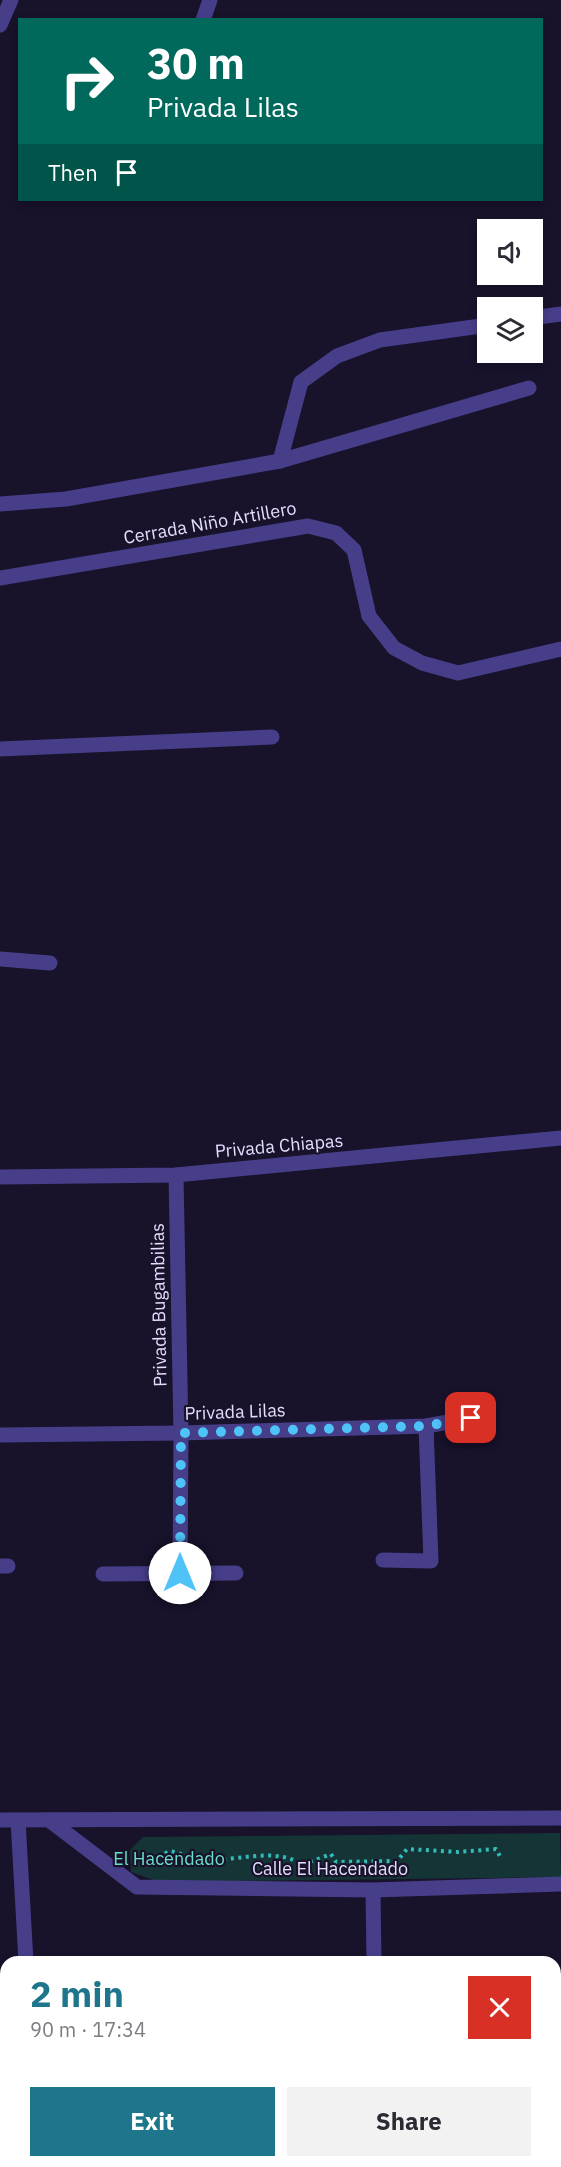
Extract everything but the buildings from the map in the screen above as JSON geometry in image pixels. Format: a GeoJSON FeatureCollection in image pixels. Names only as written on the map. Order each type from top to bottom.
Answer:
{"type":"FeatureCollection","features":[{"type":"Feature","properties":{"kind":"street"},"geometry":{"type":"LineString","coordinates":[[0,25],[10,0]]}},
{"type":"Feature","properties":{"kind":"street"},"geometry":{"type":"LineString","coordinates":[[204,18],[210,0]]}},
{"type":"Feature","properties":{"kind":"street"},"geometry":{"type":"LineString","coordinates":[[543,316],[561,314]]}},
{"type":"Feature","properties":{"kind":"street"},"geometry":{"type":"LineString","coordinates":[[280,461],[301,382],[337,356],[380,340],[477,327]]}},
{"type":"Feature","properties":{"kind":"street"},"geometry":{"type":"LineString","coordinates":[[0,504],[66,499],[280,461],[529,388]]}},
{"type":"Feature","properties":{"kind":"street","name":"Cerrada Niño Artillero"},"geometry":{"type":"LineString","coordinates":[[0,578],[308,526],[336,533],[354,550],[369,616],[394,648],[422,663],[458,673],[561,649]]}},
{"type":"Feature","properties":{"kind":"street"},"geometry":{"type":"LineString","coordinates":[[0,749],[272,737]]}},
{"type":"Feature","properties":{"kind":"street"},"geometry":{"type":"LineString","coordinates":[[0,959],[50,963]]}},
{"type":"Feature","properties":{"kind":"street","name":"Privada Chiapas"},"geometry":{"type":"LineString","coordinates":[[0,1177],[176,1175],[561,1138]]}},
{"type":"Feature","properties":{"kind":"street","name":"Privada Bugambilias"},"geometry":{"type":"LineString","coordinates":[[176,1175],[181,1433],[180,1573]]}},
{"type":"Feature","properties":{"kind":"street","name":"Privada Lilas"},"geometry":{"type":"LineString","coordinates":[[0,1435],[181,1433],[426,1426],[471,1418]]}},
{"type":"Feature","properties":{"kind":"street"},"geometry":{"type":"LineString","coordinates":[[382,1560],[431,1561],[426,1426]]}},
{"type":"Feature","properties":{"kind":"street"},"geometry":{"type":"LineString","coordinates":[[103,1574],[236,1573]]}},
{"type":"Feature","properties":{"kind":"street"},"geometry":{"type":"LineString","coordinates":[[0,1821],[561,1818]]}},
{"type":"Feature","properties":{"kind":"street"},"geometry":{"type":"LineString","coordinates":[[18,1820],[26,1956]]}},
{"type":"Feature","properties":{"kind":"street","name":"Calle El Hacendado"},"geometry":{"type":"LineString","coordinates":[[49,1820],[137,1887],[373,1890],[561,1884]]}},
{"type":"Feature","properties":{"kind":"street"},"geometry":{"type":"LineString","coordinates":[[373,1890],[374,1956]]}},
{"type":"Feature","properties":{"kind":"path"},"geometry":{"type":"LineString","coordinates":[[141,1861],[151,1861],[169,1851],[206,1860],[238,1856],[286,1856],[304,1864],[330,1854],[336,1862],[397,1861],[407,1849],[458,1852],[495,1849],[501,1858],[511,1858]]}},
{"type":"Feature","properties":{"kind":"green space","name":"El Hacendado"},"geometry":{"type":"Polygon","coordinates":[[[560,1833],[561,1877],[159,1882],[131,1872],[130,1850],[143,1837],[560,1833]]]}},
{"type":"Feature","properties":{"kind":"route"},"geometry":{"type":"LineString","coordinates":[[180,1573],[181,1433],[426,1426],[471,1418]]}}]}
